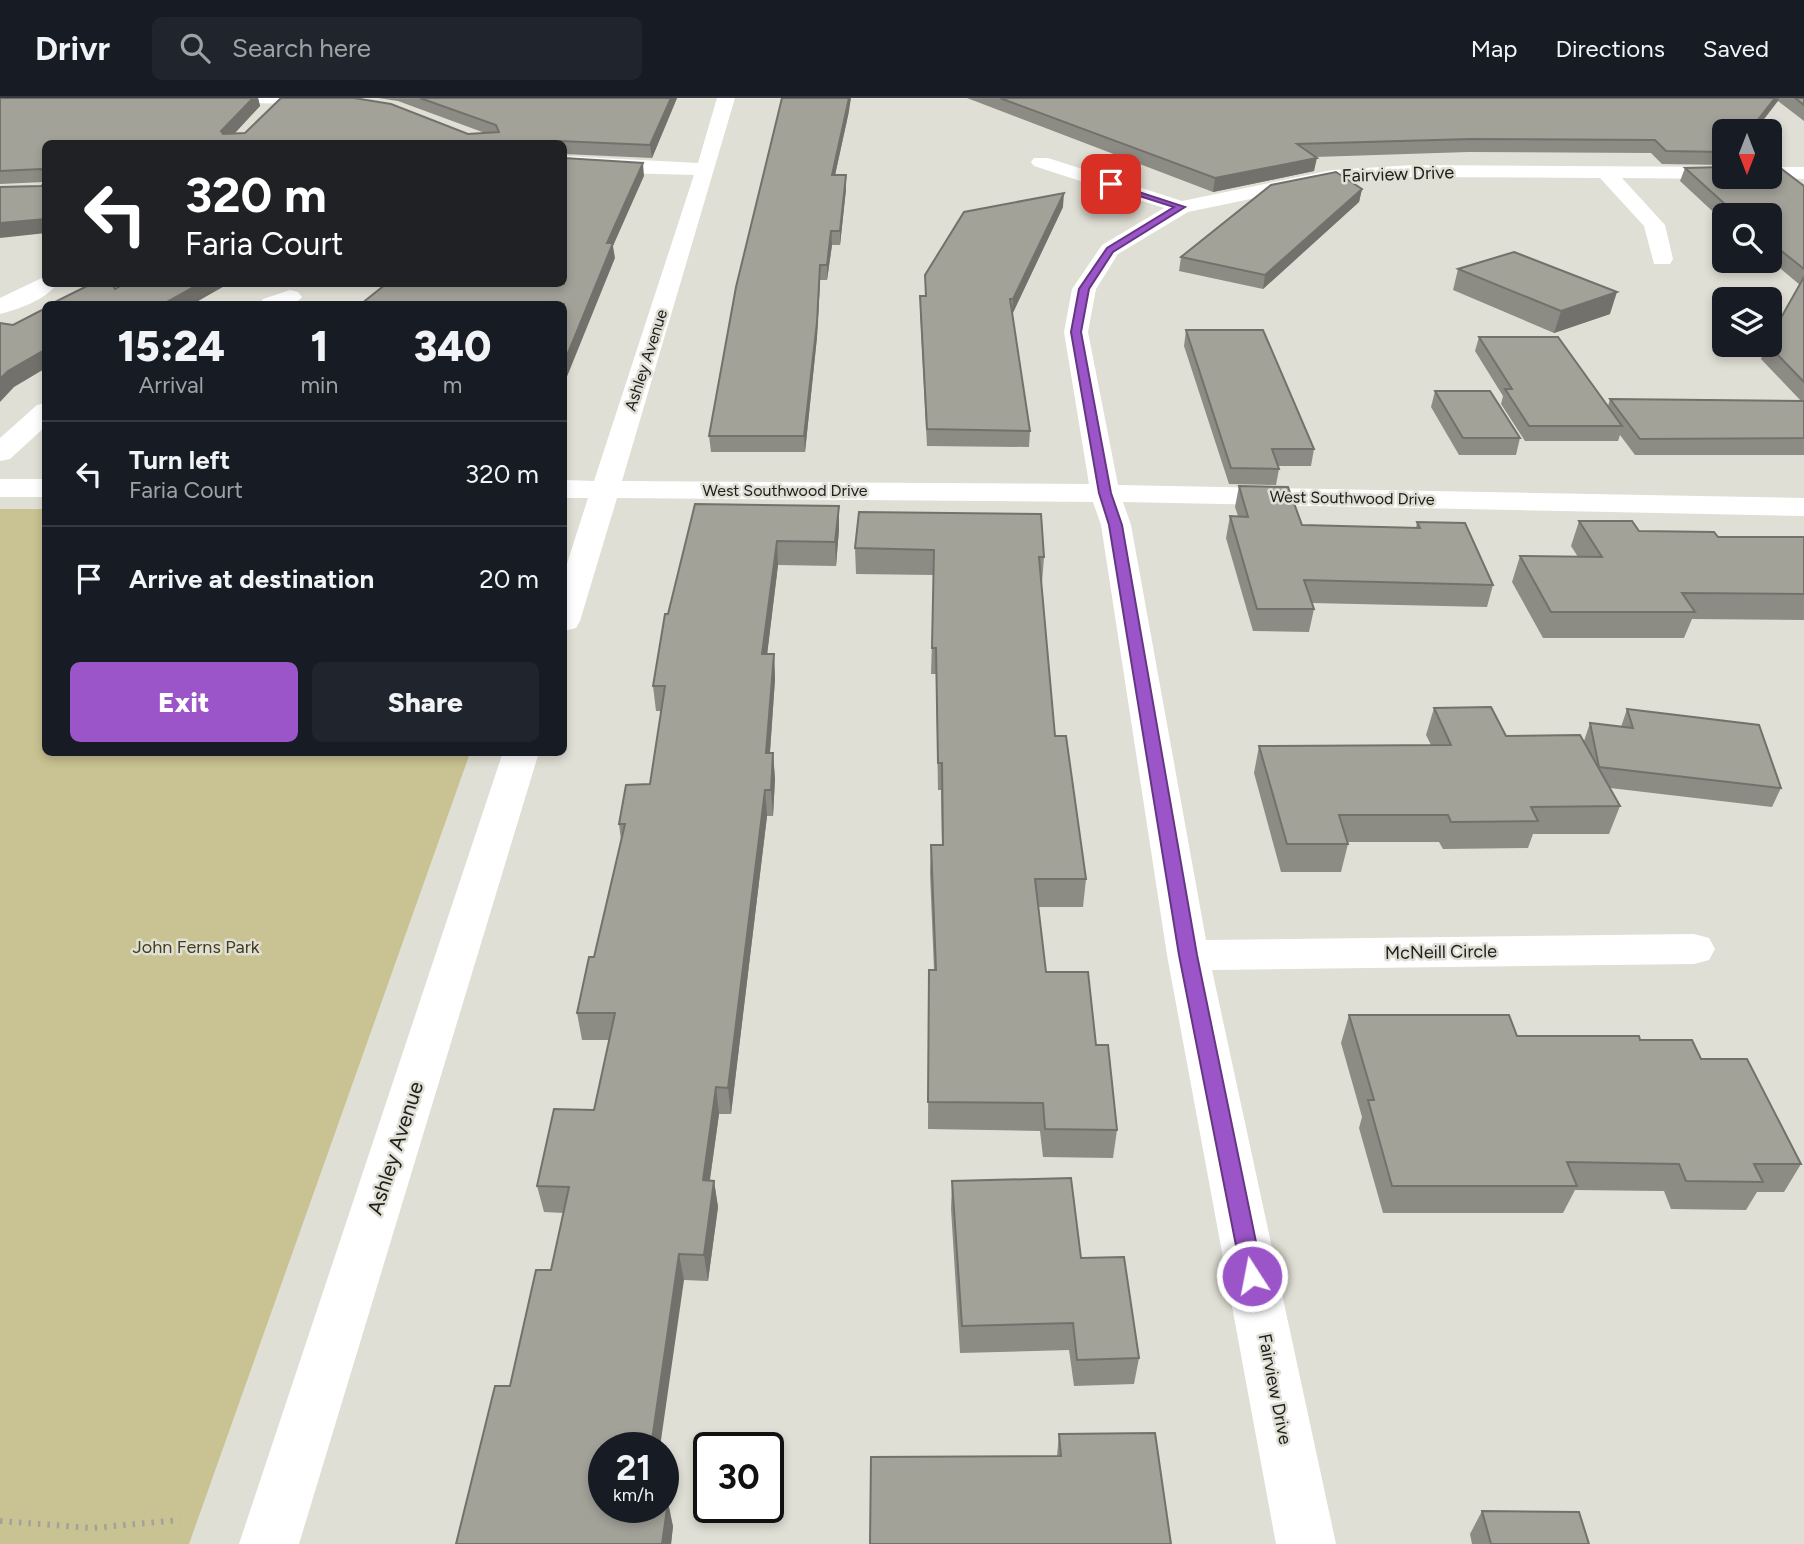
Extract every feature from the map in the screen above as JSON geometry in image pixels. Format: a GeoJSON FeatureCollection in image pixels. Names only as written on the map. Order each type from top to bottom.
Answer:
{"type":"FeatureCollection","features":[{"type":"Feature","properties":{"kind":"street"},"geometry":{"type":"LineString","coordinates":[[249,98],[347,101]]}},
{"type":"Feature","properties":{"kind":"street","name":"Ashley Avenue"},"geometry":{"type":"LineString","coordinates":[[567,612],[726,98]]}},
{"type":"Feature","properties":{"kind":"street"},"geometry":{"type":"LineString","coordinates":[[266,116],[281,99]]}},
{"type":"Feature","properties":{"kind":"street"},"geometry":{"type":"LineString","coordinates":[[567,162],[620,167],[706,169]]}},
{"type":"Feature","properties":{"kind":"street"},"geometry":{"type":"LineString","coordinates":[[1041,162],[1181,207]]}},
{"type":"Feature","properties":{"kind":"street","name":"Fairview Drive"},"geometry":{"type":"LineString","coordinates":[[1306,1544],[1188,955],[1116,525],[1105,493],[1076,332],[1084,289],[1110,250],[1181,207],[1332,176],[1413,172],[1712,173]]}},
{"type":"Feature","properties":{"kind":"street"},"geometry":{"type":"LineString","coordinates":[[1606,173],[1654,225],[1662,259]]}},
{"type":"Feature","properties":{"kind":"street"},"geometry":{"type":"LineString","coordinates":[[1782,173],[1804,173]]}},
{"type":"Feature","properties":{"kind":"street"},"geometry":{"type":"LineString","coordinates":[[0,307],[42,286]]}},
{"type":"Feature","properties":{"kind":"street"},"geometry":{"type":"LineString","coordinates":[[0,453],[42,415]]}},
{"type":"Feature","properties":{"kind":"street"},"geometry":{"type":"LineString","coordinates":[[0,488],[42,488]]}},
{"type":"Feature","properties":{"kind":"street","name":"West Southwood Drive"},"geometry":{"type":"LineString","coordinates":[[567,489],[1105,493],[1804,507]]}},
{"type":"Feature","properties":{"kind":"street","name":"Ashley Avenue"},"geometry":{"type":"LineString","coordinates":[[269,1544],[520,756]]}},
{"type":"Feature","properties":{"kind":"street","name":"McNeill Circle"},"geometry":{"type":"LineString","coordinates":[[1188,955],[1694,949]]}},
{"type":"Feature","properties":{"kind":"path"},"geometry":{"type":"LineString","coordinates":[[0,1521],[92,1528],[180,1520]]}},
{"type":"Feature","properties":{"kind":"green space","name":"John Ferns Park"},"geometry":{"type":"Polygon","coordinates":[[[0,509],[42,509],[42,756],[469,756],[189,1544],[0,1544],[0,509]]]}},
{"type":"Feature","properties":{"kind":"building"},"geometry":{"type":"Polygon","coordinates":[[[0,98],[253,98],[221,131],[223,134],[245,133],[281,98],[354,98],[391,104],[468,134],[499,132],[496,125],[420,98],[671,98],[650,145],[567,140],[42,140],[42,170],[0,171],[0,98]]]}},
{"type":"Feature","properties":{"kind":"building"},"geometry":{"type":"Polygon","coordinates":[[[782,98],[849,98],[832,175],[846,175],[840,231],[831,231],[827,265],[820,265],[817,322],[804,436],[709,436],[736,287],[782,98]]]}},
{"type":"Feature","properties":{"kind":"building"},"geometry":{"type":"Polygon","coordinates":[[[1000,98],[1775,98],[1758,119],[1712,119],[1712,152],[1666,151],[1655,140],[1471,139],[1297,144],[1317,158],[1215,178],[1000,98]]]}},
{"type":"Feature","properties":{"kind":"building"},"geometry":{"type":"Polygon","coordinates":[[[1795,98],[1804,98],[1804,105],[1795,98]]]}},
{"type":"Feature","properties":{"kind":"building"},"geometry":{"type":"Polygon","coordinates":[[[567,158],[643,163],[607,243],[613,243],[567,356],[567,301],[365,301],[382,287],[567,287],[567,158]]]}},
{"type":"Feature","properties":{"kind":"building"},"geometry":{"type":"Polygon","coordinates":[[[1712,167],[1712,189],[1782,189],[1782,169],[1804,186],[1804,269],[1782,251],[1782,203],[1724,203],[1685,168],[1712,167]]]}},
{"type":"Feature","properties":{"kind":"building"},"geometry":{"type":"Polygon","coordinates":[[[1336,172],[1362,189],[1265,275],[1181,257],[1271,185],[1336,172]]]}},
{"type":"Feature","properties":{"kind":"building"},"geometry":{"type":"Polygon","coordinates":[[[41,186],[42,219],[0,223],[0,187],[41,186]]]}},
{"type":"Feature","properties":{"kind":"building"},"geometry":{"type":"Polygon","coordinates":[[[1064,193],[1013,299],[1010,299],[1030,431],[927,429],[920,296],[926,296],[925,275],[964,212],[1064,193]]]}},
{"type":"Feature","properties":{"kind":"building"},"geometry":{"type":"Polygon","coordinates":[[[1514,252],[1617,292],[1561,311],[1458,269],[1514,252]]]}},
{"type":"Feature","properties":{"kind":"building"},"geometry":{"type":"Polygon","coordinates":[[[1804,277],[1804,382],[1780,357],[1782,357],[1782,316],[1804,277]]]}},
{"type":"Feature","properties":{"kind":"building"},"geometry":{"type":"Polygon","coordinates":[[[85,287],[194,287],[168,301],[57,301],[85,287]]]}},
{"type":"Feature","properties":{"kind":"building"},"geometry":{"type":"Polygon","coordinates":[[[42,310],[42,351],[8,371],[0,379],[0,323],[13,325],[42,310]]]}},
{"type":"Feature","properties":{"kind":"building"},"geometry":{"type":"Polygon","coordinates":[[[1186,330],[1263,330],[1314,449],[1272,449],[1279,469],[1231,468],[1186,330]]]}},
{"type":"Feature","properties":{"kind":"building"},"geometry":{"type":"Polygon","coordinates":[[[1479,337],[1558,337],[1622,426],[1529,426],[1505,389],[1512,389],[1479,337]]]}},
{"type":"Feature","properties":{"kind":"building"},"geometry":{"type":"Polygon","coordinates":[[[1435,391],[1490,391],[1520,438],[1463,438],[1435,391]]]}},
{"type":"Feature","properties":{"kind":"building"},"geometry":{"type":"Polygon","coordinates":[[[1610,399],[1804,401],[1804,438],[1640,439],[1610,399]]]}},
{"type":"Feature","properties":{"kind":"building"},"geometry":{"type":"Polygon","coordinates":[[[1239,486],[1288,487],[1302,525],[1420,528],[1417,522],[1465,523],[1493,585],[1304,580],[1314,609],[1257,609],[1230,516],[1248,517],[1239,486]]]}},
{"type":"Feature","properties":{"kind":"building"},"geometry":{"type":"Polygon","coordinates":[[[695,504],[839,506],[835,542],[777,541],[762,654],[774,654],[766,753],[773,753],[771,790],[765,790],[728,1088],[716,1087],[703,1180],[714,1181],[704,1255],[679,1254],[653,1432],[588,1432],[588,1523],[665,1523],[662,1544],[456,1544],[495,1386],[510,1386],[536,1270],[551,1270],[569,1187],[537,1186],[554,1109],[594,1110],[615,1013],[577,1013],[589,957],[594,957],[625,824],[619,824],[626,785],[650,784],[665,686],[653,686],[665,614],[668,614],[695,504]]]}},
{"type":"Feature","properties":{"kind":"building"},"geometry":{"type":"Polygon","coordinates":[[[859,512],[1041,514],[1044,557],[1039,557],[1055,736],[1066,736],[1086,879],[1035,879],[1046,972],[1088,972],[1096,1045],[1108,1045],[1117,1130],[1045,1129],[1043,1103],[928,1102],[929,970],[936,970],[931,845],[943,845],[936,648],[932,648],[934,550],[855,548],[859,512]]]}},
{"type":"Feature","properties":{"kind":"building"},"geometry":{"type":"Polygon","coordinates":[[[1579,521],[1632,521],[1639,531],[1714,532],[1718,537],[1804,537],[1804,594],[1682,593],[1695,612],[1551,612],[1520,556],[1602,557],[1579,521]]]}},
{"type":"Feature","properties":{"kind":"building"},"geometry":{"type":"Polygon","coordinates":[[[1491,707],[1506,736],[1580,735],[1620,806],[1531,807],[1538,821],[1451,822],[1448,815],[1339,815],[1348,844],[1287,844],[1259,746],[1451,745],[1434,708],[1491,707]]]}},
{"type":"Feature","properties":{"kind":"building"},"geometry":{"type":"Polygon","coordinates":[[[1627,709],[1759,725],[1781,788],[1599,767],[1590,723],[1633,728],[1627,709]]]}},
{"type":"Feature","properties":{"kind":"building"},"geometry":{"type":"Polygon","coordinates":[[[1349,1015],[1509,1015],[1517,1036],[1639,1036],[1640,1040],[1692,1040],[1701,1059],[1747,1059],[1801,1164],[1754,1164],[1763,1182],[1686,1181],[1679,1164],[1567,1162],[1577,1186],[1392,1186],[1368,1100],[1374,1100],[1349,1015]]]}},
{"type":"Feature","properties":{"kind":"building"},"geometry":{"type":"Polygon","coordinates":[[[1071,1178],[1081,1258],[1124,1257],[1139,1358],[1077,1360],[1073,1323],[962,1326],[952,1181],[1071,1178]]]}},
{"type":"Feature","properties":{"kind":"building"},"geometry":{"type":"Polygon","coordinates":[[[1155,1433],[1171,1544],[870,1544],[871,1457],[1061,1456],[1059,1434],[1155,1433]]]}},
{"type":"Feature","properties":{"kind":"building"},"geometry":{"type":"Polygon","coordinates":[[[1482,1511],[1579,1512],[1589,1544],[1491,1544],[1482,1511]]]}},
{"type":"Feature","properties":{"kind":"route"},"geometry":{"type":"LineString","coordinates":[[1111,184],[1181,207],[1110,250],[1084,289],[1076,332],[1105,493],[1116,525],[1188,955],[1252,1276]]}}]}
